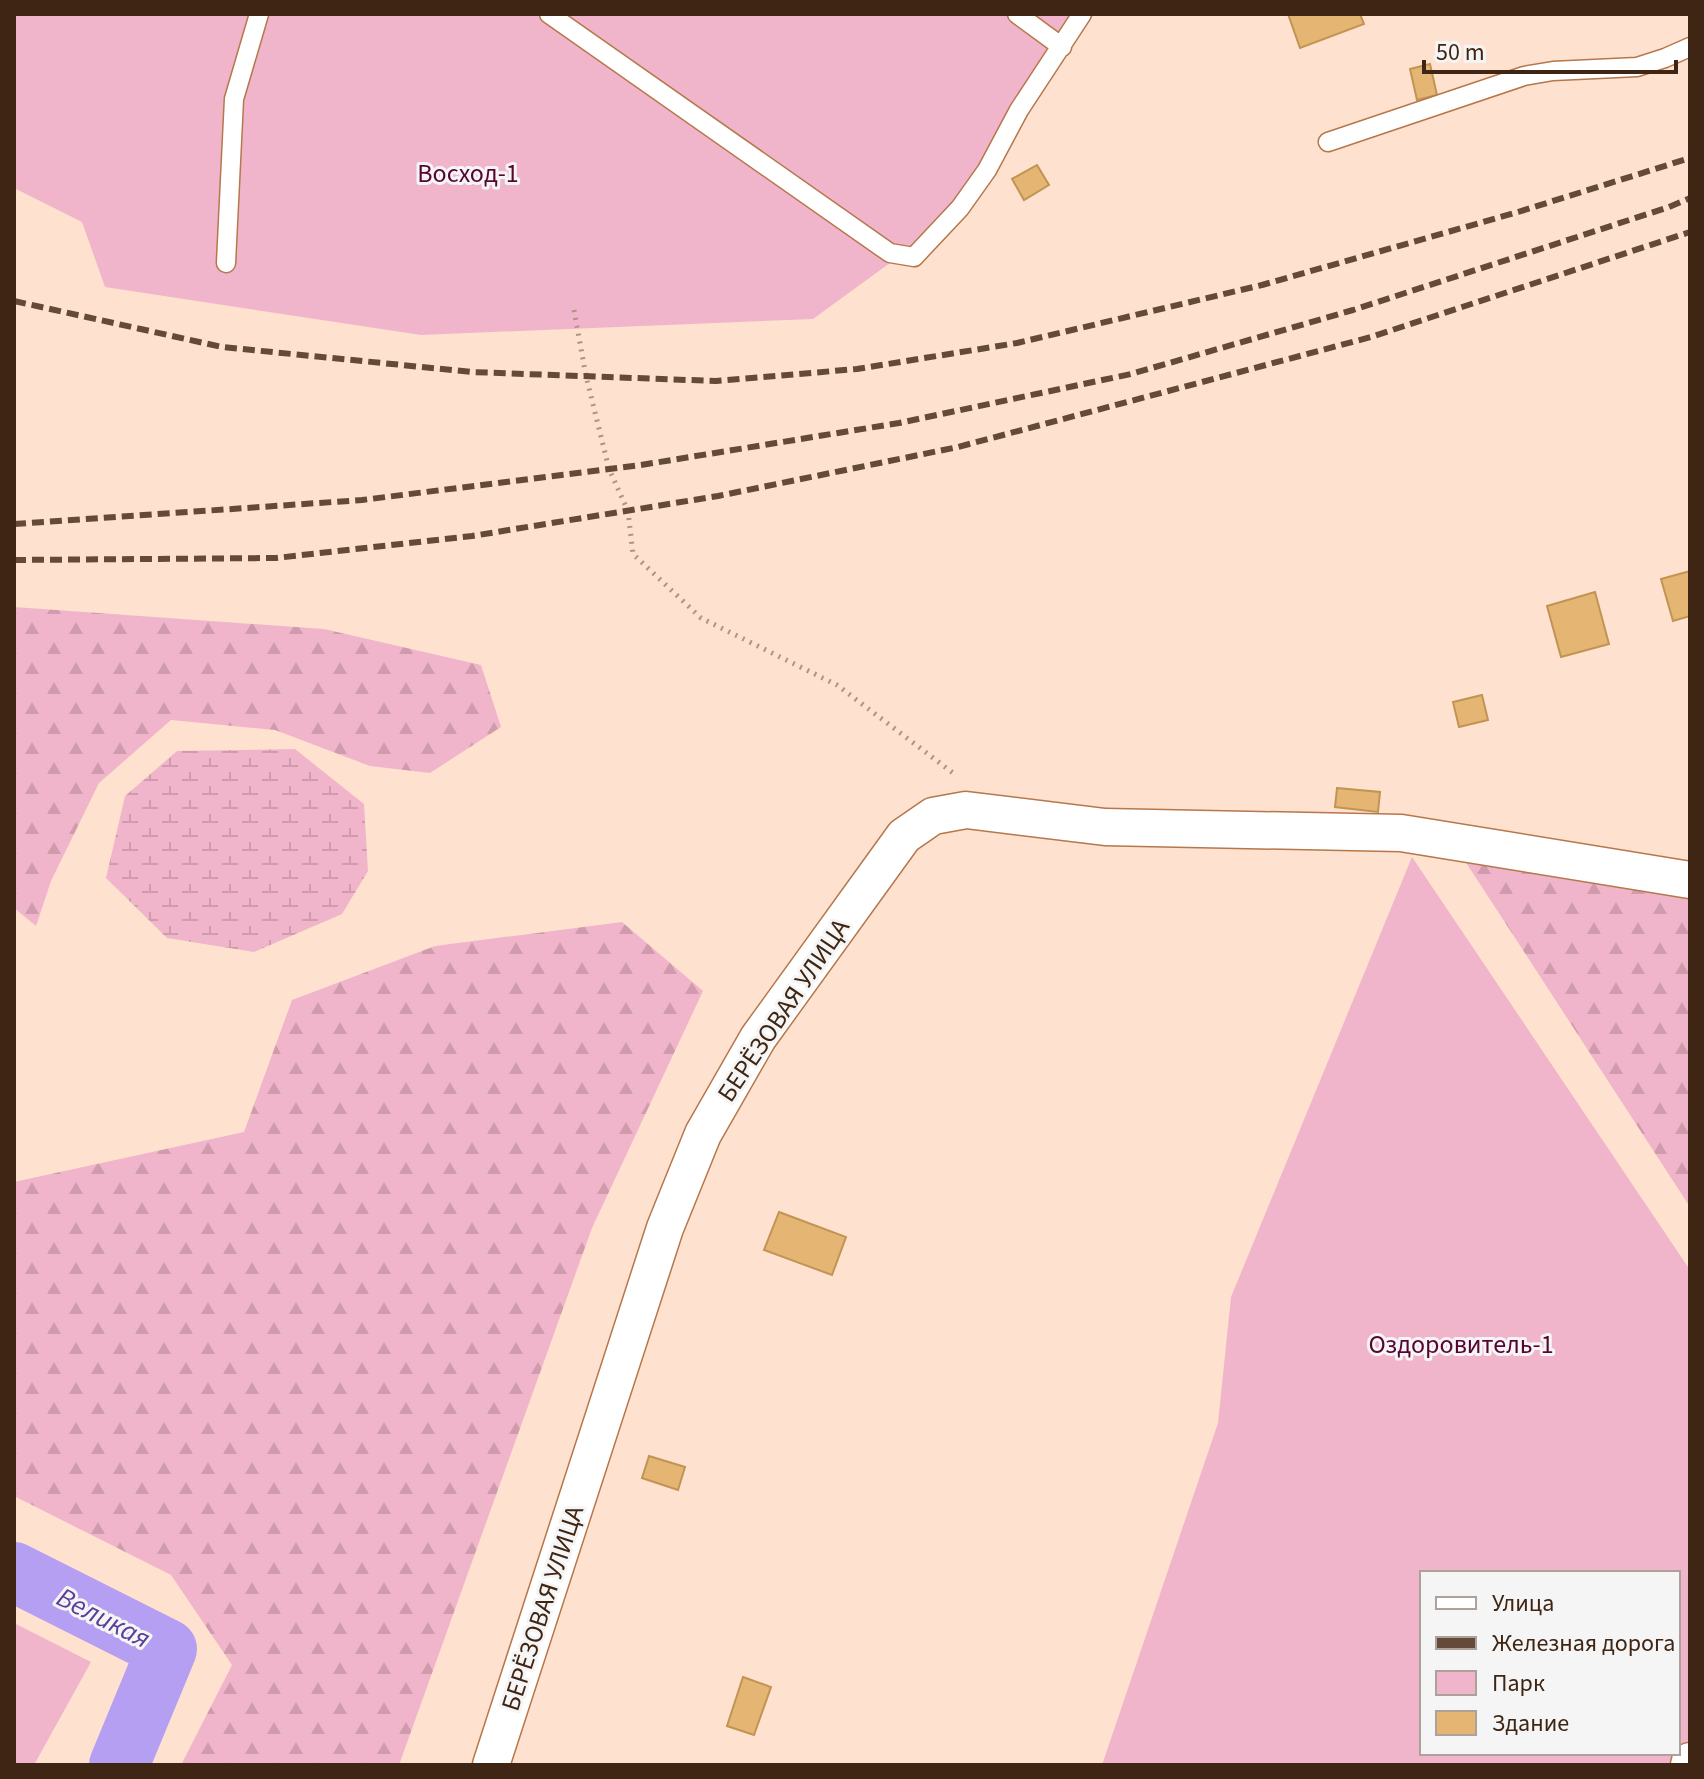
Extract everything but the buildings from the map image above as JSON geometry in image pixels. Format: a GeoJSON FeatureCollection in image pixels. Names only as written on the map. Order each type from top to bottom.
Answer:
{"type":"FeatureCollection","features":[{"type":"Feature","properties":{"kind":"street","name":"БЕРЁЗОВАЯ УЛИЦА"},"geometry":{"type":"LineString","coordinates":[[491,1765],[665,1228],[703,1134],[758,1038],[904,836],[933,816],[966,810],[1105,827],[1401,833],[1690,880]]}},
{"type":"Feature","properties":{"kind":"lane"},"geometry":{"type":"LineString","coordinates":[[226,263],[234,99],[259,14]]}},
{"type":"Feature","properties":{"kind":"lane"},"geometry":{"type":"LineString","coordinates":[[549,14],[890,253],[914,257],[960,208],[987,170],[1019,110],[1082,14]]}},
{"type":"Feature","properties":{"kind":"lane"},"geometry":{"type":"LineString","coordinates":[[1017,14],[1062,47]]}},
{"type":"Feature","properties":{"kind":"lane"},"geometry":{"type":"LineString","coordinates":[[1328,142],[1524,76],[1553,71],[1637,67],[1690,47]]}},
{"type":"Feature","properties":{"kind":"path"},"geometry":{"type":"LineString","coordinates":[[574,310],[586,376],[609,469],[628,511],[633,554],[701,618],[837,685],[946,767],[999,814]]}},
{"type":"Feature","properties":{"kind":"green space","name":"Восход-1"},"geometry":{"type":"Polygon","coordinates":[[[14,14],[1072,14],[969,185],[905,252],[813,319],[421,335],[105,287],[82,222],[14,188],[14,14]]]}},
{"type":"Feature","properties":{"kind":"green space"},"geometry":{"type":"Polygon","coordinates":[[[14,607],[324,629],[481,665],[501,727],[430,773],[370,766],[275,730],[171,720],[99,783],[51,881],[36,926],[14,908],[14,607]]]}},
{"type":"Feature","properties":{"kind":"green space"},"geometry":{"type":"Polygon","coordinates":[[[295,749],[364,804],[368,871],[342,914],[254,952],[167,938],[106,878],[125,796],[177,751],[295,749]]]}},
{"type":"Feature","properties":{"kind":"green space","name":"Оздоровитель-1"},"geometry":{"type":"Polygon","coordinates":[[[1412,857],[1690,1270],[1690,1765],[1102,1765],[1218,1423],[1231,1297],[1412,857]]]}},
{"type":"Feature","properties":{"kind":"green space"},"geometry":{"type":"Polygon","coordinates":[[[1463,858],[1690,898],[1690,1207],[1463,858]]]}},
{"type":"Feature","properties":{"kind":"green space"},"geometry":{"type":"Polygon","coordinates":[[[622,922],[703,991],[592,1228],[399,1765],[181,1765],[232,1665],[171,1575],[14,1496],[14,1182],[244,1132],[292,1000],[435,946],[622,922]]]}},
{"type":"Feature","properties":{"kind":"green space"},"geometry":{"type":"Polygon","coordinates":[[[14,1623],[91,1662],[34,1765],[14,1765],[14,1623]]]}},
{"type":"Feature","properties":{"kind":"waterway","name":"Великая"},"geometry":{"type":"LineString","coordinates":[[14,1572],[167,1649],[119,1765]]}},
{"type":"Feature","properties":{"kind":"railway"},"geometry":{"type":"LineString","coordinates":[[14,301],[222,347],[472,372],[716,381],[857,369],[1017,343],[1262,285],[1518,212],[1690,158]]}},
{"type":"Feature","properties":{"kind":"railway"},"geometry":{"type":"LineString","coordinates":[[14,524],[362,500],[641,465],[899,423],[1131,374],[1353,310],[1690,198]]}},
{"type":"Feature","properties":{"kind":"railway"},"geometry":{"type":"LineString","coordinates":[[14,560],[276,558],[472,536],[718,496],[958,447],[1371,337],[1690,232]]}}]}
